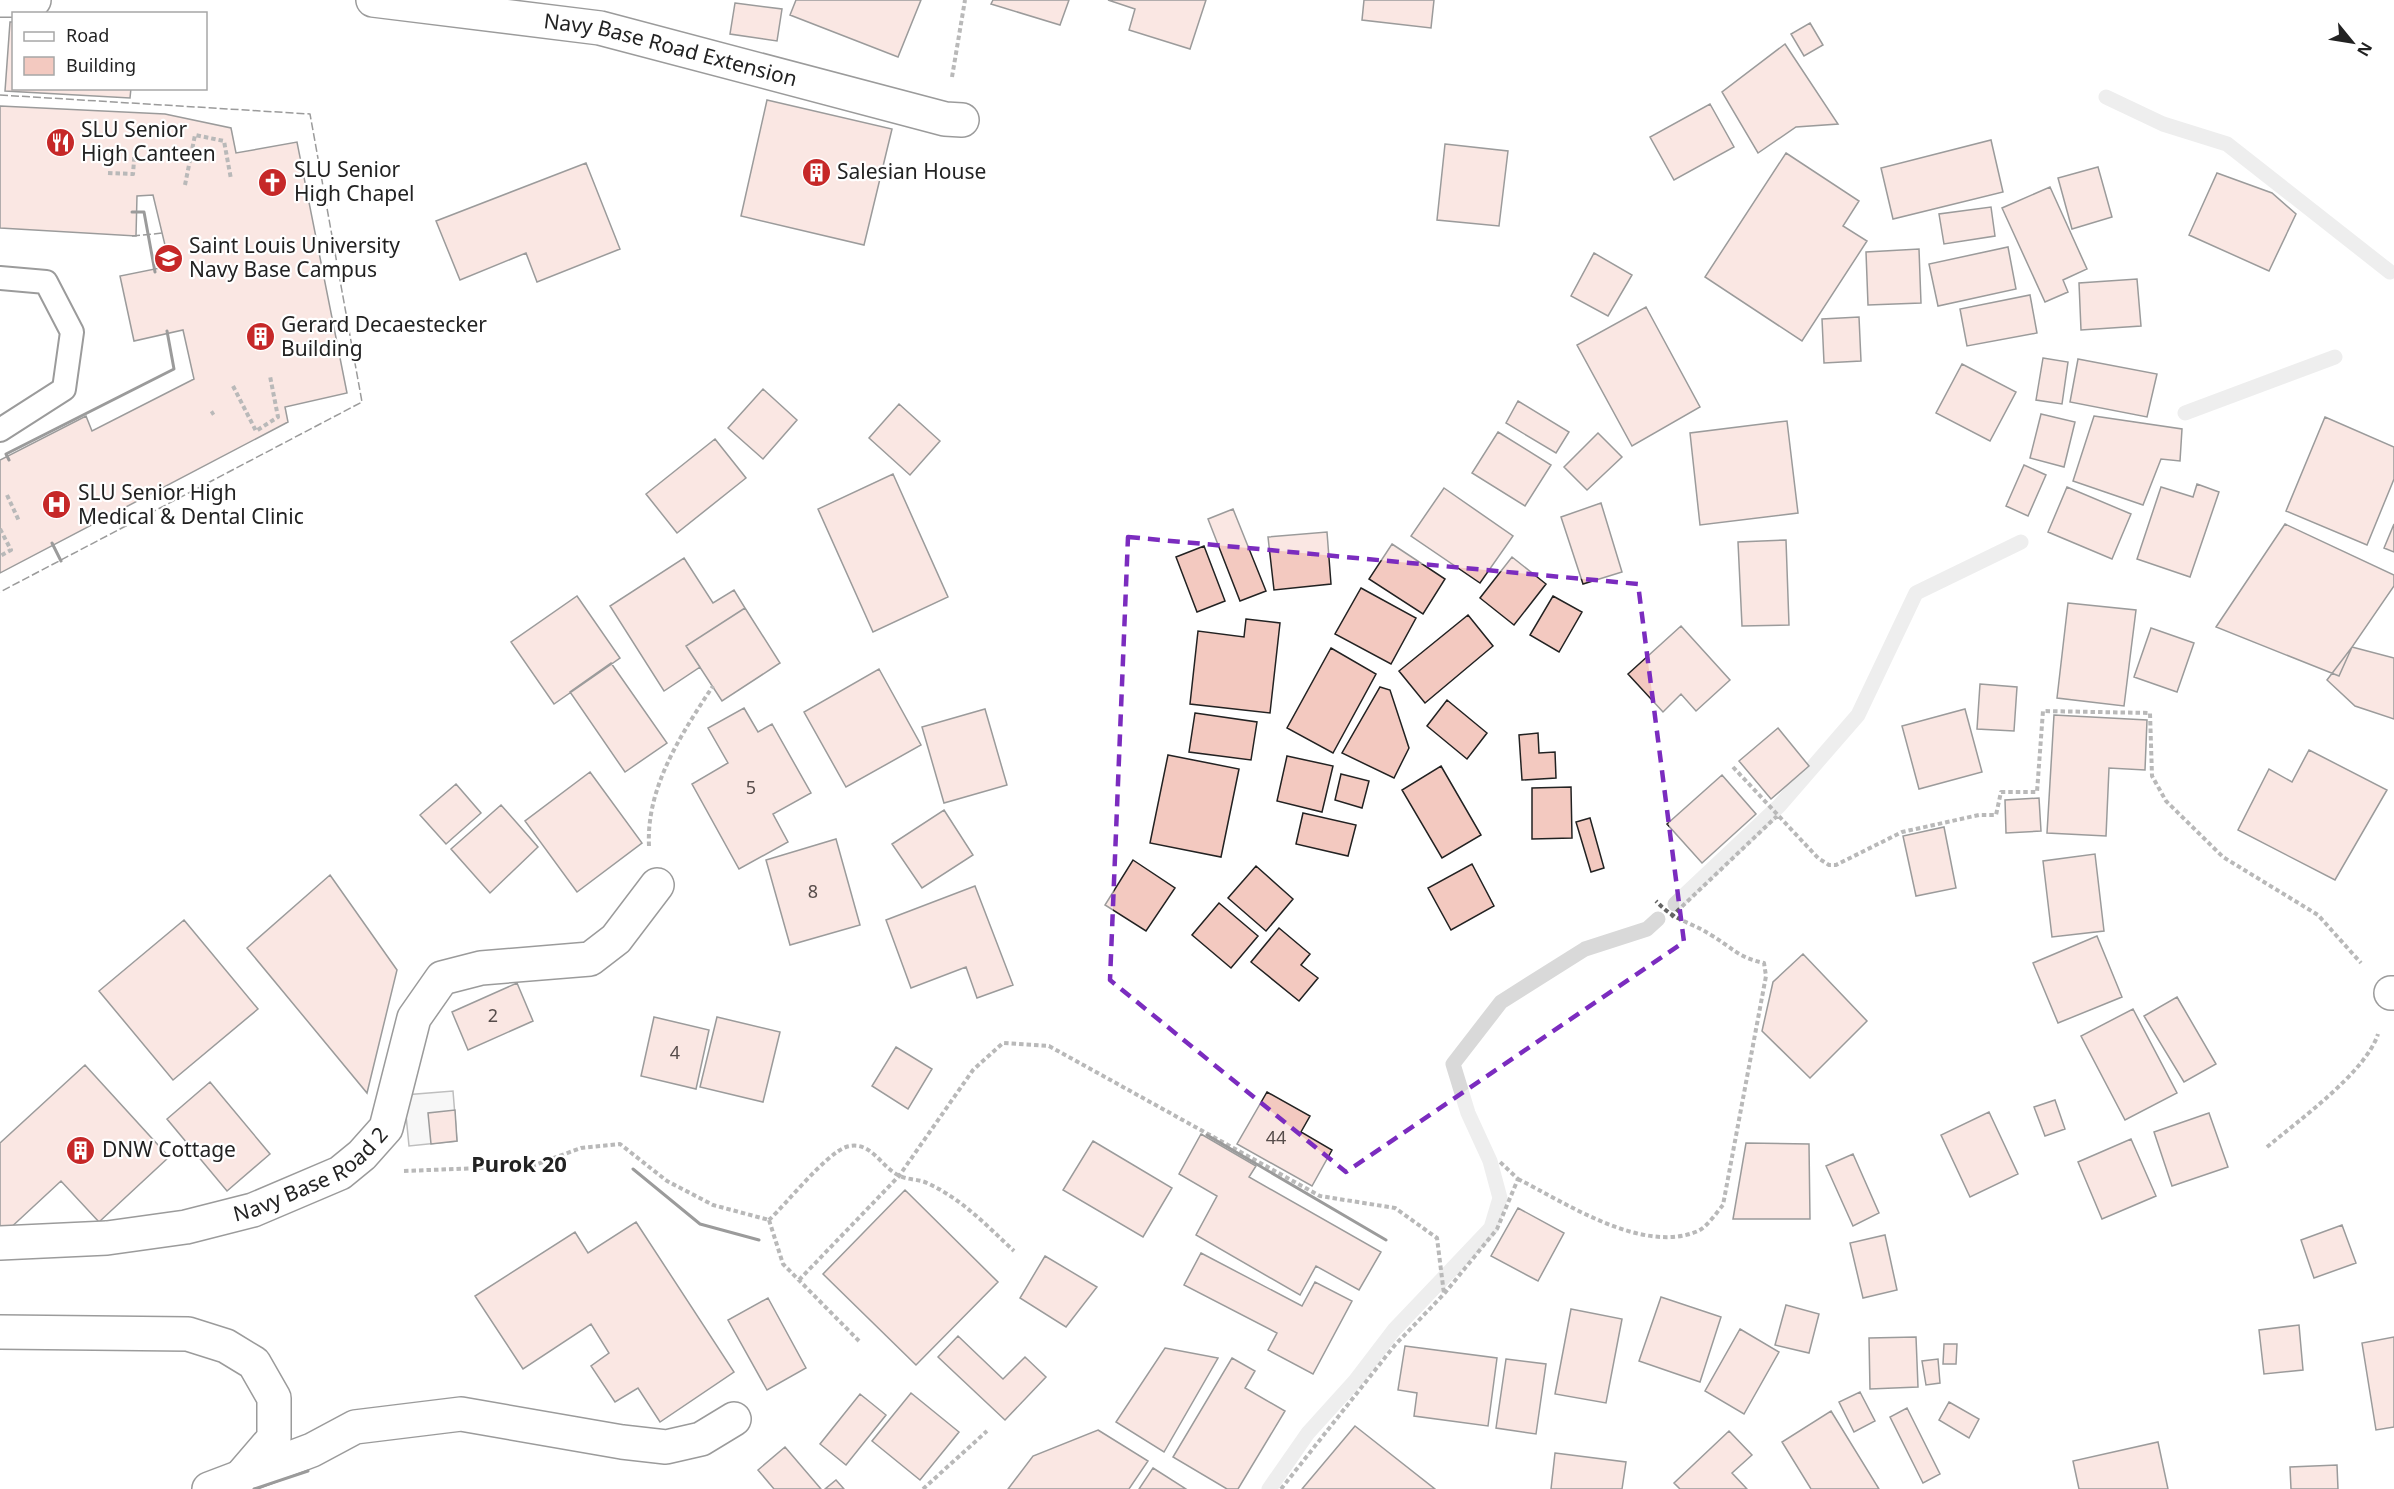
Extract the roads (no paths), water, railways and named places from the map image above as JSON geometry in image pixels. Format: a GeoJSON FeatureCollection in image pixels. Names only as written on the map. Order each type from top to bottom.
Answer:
{"type":"FeatureCollection","features":[{"type":"Feature","properties":{"kind":"street"},"geometry":{"type":"LineString","coordinates":[[0,0],[34,0]]}},
{"type":"Feature","properties":{"kind":"street","name":"Navy Base Road Extension"},"geometry":{"type":"LineString","coordinates":[[373,0],[600,27],[953,120]]}},
{"type":"Feature","properties":{"kind":"street","name":"Navy Base Road 2"},"geometry":{"type":"LineString","coordinates":[[0,1243],[107,1238],[186,1227],[253,1210],[340,1173],[362,1155],[386,1128],[414,1018],[442,978],[481,968],[590,959],[616,939],[657,885]]}},
{"type":"Feature","properties":{"kind":"street"},"geometry":{"type":"LineString","coordinates":[[0,1332],[188,1334],[226,1346],[254,1363],[274,1398],[274,1437],[242,1475]]}},
{"type":"Feature","properties":{"kind":"street"},"geometry":{"type":"LineString","coordinates":[[209,1489],[312,1449],[355,1427],[461,1414],[622,1442],[666,1447],[701,1439],[734,1419]]}},
{"type":"Feature","properties":{"kind":"lane"},"geometry":{"type":"LineString","coordinates":[[0,278],[46,282],[72,332],[64,389],[0,430]]}},
{"type":"Feature","properties":{"kind":"waterway"},"geometry":{"type":"LineString","coordinates":[[2106,97],[2163,124],[2227,144],[2390,272]]}},
{"type":"Feature","properties":{"kind":"waterway"},"geometry":{"type":"LineString","coordinates":[[2185,413],[2335,357]]}},
{"type":"Feature","properties":{"kind":"waterway"},"geometry":{"type":"LineString","coordinates":[[1675,904],[1779,806],[1858,715],[1916,593],[2021,542]]}},
{"type":"Feature","properties":{"kind":"waterway"},"geometry":{"type":"LineString","coordinates":[[1269,1489],[1308,1433],[1355,1381],[1394,1330],[1491,1228],[1500,1198],[1490,1161],[1468,1113],[1453,1064],[1501,1002],[1585,949],[1647,929],[1658,919]]}},
{"type":"Feature","properties":{"kind":"place","name":"SLU Senior High Canteen"},"geometry":{"type":"Point","coordinates":[60,142]}},
{"type":"Feature","properties":{"kind":"place","name":"Salesian House"},"geometry":{"type":"Point","coordinates":[816,172]}},
{"type":"Feature","properties":{"kind":"place","name":"SLU Senior High Chapel"},"geometry":{"type":"Point","coordinates":[273,182]}},
{"type":"Feature","properties":{"kind":"place","name":"Saint Louis University Navy Base Campus"},"geometry":{"type":"Point","coordinates":[168,258]}},
{"type":"Feature","properties":{"kind":"place","name":"Gerard Decaestecker Building"},"geometry":{"type":"Point","coordinates":[260,337]}},
{"type":"Feature","properties":{"kind":"place","name":"SLU Senior High Medical & Dental Clinic"},"geometry":{"type":"Point","coordinates":[57,505]}},
{"type":"Feature","properties":{"kind":"place","name":"DNW Cottage"},"geometry":{"type":"Point","coordinates":[81,1150]}},
{"type":"Feature","properties":{"kind":"district","name":"Purok 20"},"geometry":{"type":"Point","coordinates":[519,1164]}}]}
